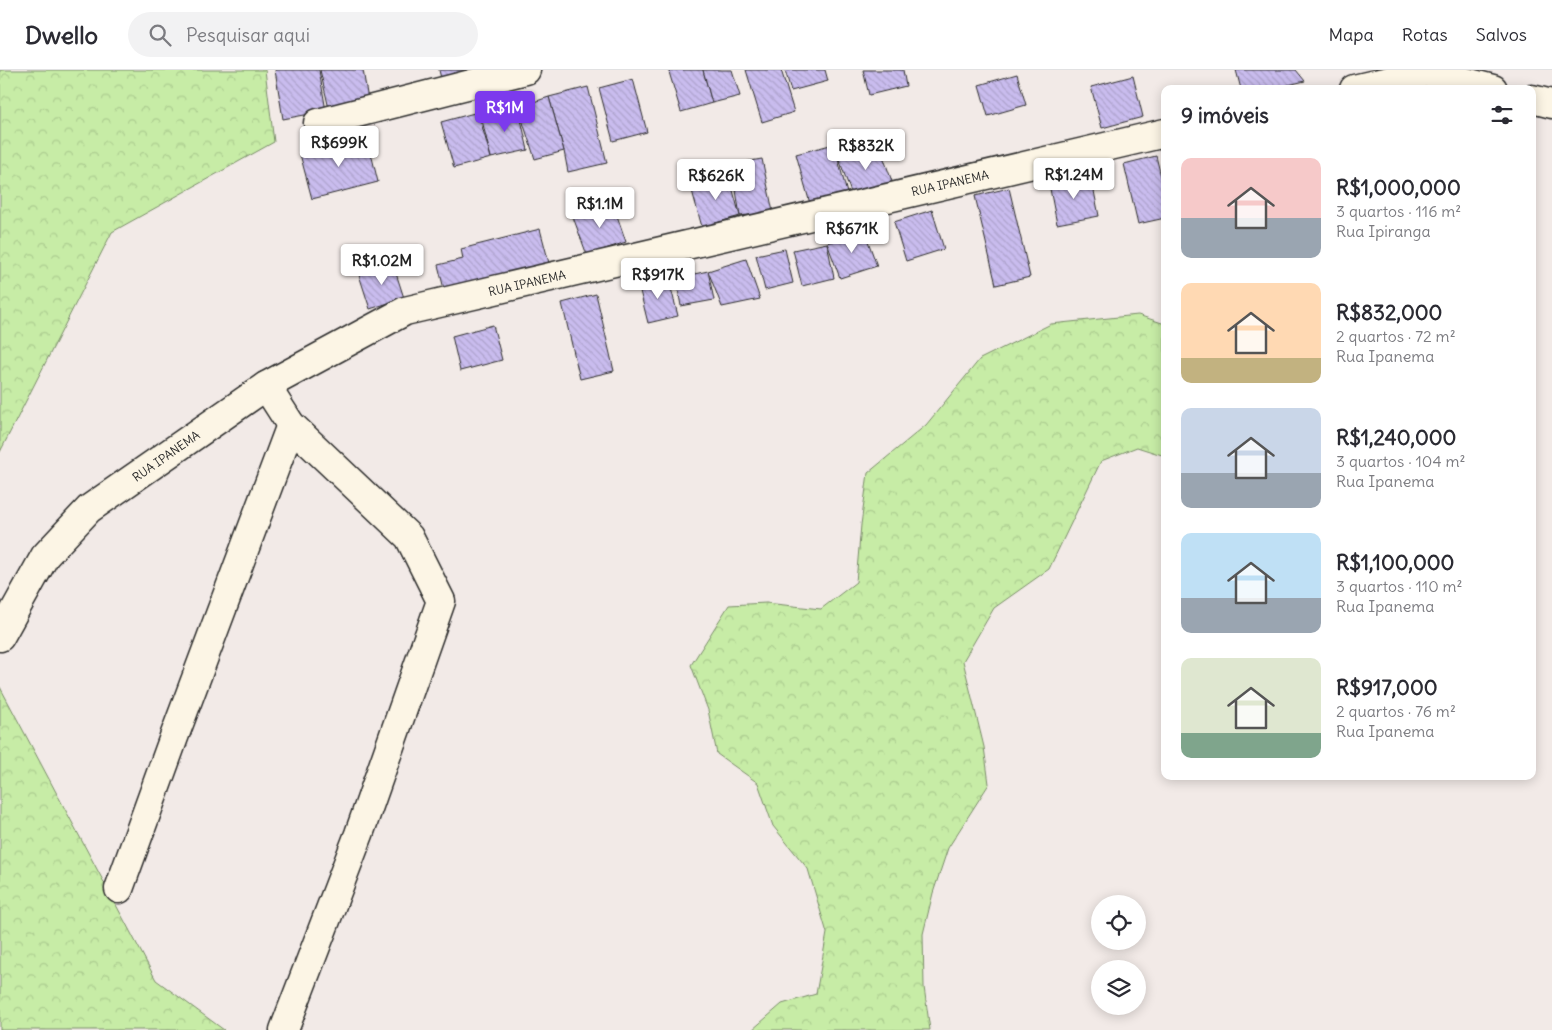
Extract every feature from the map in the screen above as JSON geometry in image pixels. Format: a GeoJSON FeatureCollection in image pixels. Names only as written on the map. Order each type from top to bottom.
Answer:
{"type":"FeatureCollection","features":[{"type":"Feature","properties":{"kind":"street"},"geometry":{"type":"LineString","coordinates":[[318,123],[526,70]]}},
{"type":"Feature","properties":{"kind":"street"},"geometry":{"type":"LineString","coordinates":[[1370,85],[1424,71],[1478,85]]}},
{"type":"Feature","properties":{"kind":"street"},"geometry":{"type":"LineString","coordinates":[[1536,100],[1552,104]]}},
{"type":"Feature","properties":{"kind":"street","name":"RUA IPANEMA"},"geometry":{"type":"LineString","coordinates":[[0,637],[45,556],[89,510],[266,386],[405,311],[1161,134]]}},
{"type":"Feature","properties":{"kind":"street"},"geometry":{"type":"LineString","coordinates":[[266,386],[291,425],[409,537],[441,601],[359,834],[284,1030]]}},
{"type":"Feature","properties":{"kind":"street"},"geometry":{"type":"LineString","coordinates":[[119,889],[291,425]]}},
{"type":"Feature","properties":{"kind":"green space"},"geometry":{"type":"Polygon","coordinates":[[[0,70],[265,70],[274,142],[112,232],[0,452],[0,70]]]}},
{"type":"Feature","properties":{"kind":"green space"},"geometry":{"type":"Polygon","coordinates":[[[1138,315],[1161,323],[1161,455],[1137,447],[1101,461],[1049,569],[994,608],[963,661],[984,747],[989,784],[948,848],[933,893],[923,934],[924,987],[930,1030],[752,1030],[782,1004],[816,994],[827,933],[808,869],[773,826],[758,783],[717,754],[708,710],[691,665],[729,605],[766,603],[821,609],[856,582],[868,473],[926,425],[980,359],[1051,324],[1138,315]]]}},
{"type":"Feature","properties":{"kind":"green space"},"geometry":{"type":"Polygon","coordinates":[[[0,687],[156,980],[224,1030],[0,1030],[0,687]]]}},
{"type":"Feature","properties":{"kind":"building"},"geometry":{"type":"Polygon","coordinates":[[[275,70],[319,70],[326,111],[283,119],[275,70]]]}},
{"type":"Feature","properties":{"kind":"building"},"geometry":{"type":"Polygon","coordinates":[[[320,70],[363,70],[369,106],[330,113],[320,70]]]}},
{"type":"Feature","properties":{"kind":"building"},"geometry":{"type":"Polygon","coordinates":[[[439,70],[479,70],[442,83],[439,70]]]}},
{"type":"Feature","properties":{"kind":"building"},"geometry":{"type":"Polygon","coordinates":[[[675,70],[703,70],[712,103],[681,112],[669,72],[675,70]]]}},
{"type":"Feature","properties":{"kind":"building"},"geometry":{"type":"Polygon","coordinates":[[[703,70],[732,70],[740,96],[712,103],[703,70]]]}},
{"type":"Feature","properties":{"kind":"building"},"geometry":{"type":"Polygon","coordinates":[[[746,70],[781,70],[794,112],[762,122],[746,70]]]}},
{"type":"Feature","properties":{"kind":"building"},"geometry":{"type":"Polygon","coordinates":[[[785,70],[825,70],[828,81],[791,91],[785,70]]]}},
{"type":"Feature","properties":{"kind":"building"},"geometry":{"type":"Polygon","coordinates":[[[863,70],[903,70],[906,86],[869,95],[863,70]]]}},
{"type":"Feature","properties":{"kind":"building"},"geometry":{"type":"Polygon","coordinates":[[[1236,70],[1296,70],[1305,81],[1288,85],[1240,85],[1236,70]]]}},
{"type":"Feature","properties":{"kind":"building"},"geometry":{"type":"Polygon","coordinates":[[[1017,74],[1026,105],[988,116],[979,85],[1017,74]]]}},
{"type":"Feature","properties":{"kind":"building"},"geometry":{"type":"Polygon","coordinates":[[[1133,76],[1143,117],[1102,128],[1091,87],[1133,76]]]}},
{"type":"Feature","properties":{"kind":"building"},"geometry":{"type":"Polygon","coordinates":[[[633,79],[647,132],[613,141],[599,88],[633,79]]]}},
{"type":"Feature","properties":{"kind":"building"},"geometry":{"type":"Polygon","coordinates":[[[588,87],[607,163],[568,172],[549,97],[588,87]]]}},
{"type":"Feature","properties":{"kind":"building"},"geometry":{"type":"Polygon","coordinates":[[[549,97],[564,151],[535,159],[518,107],[549,97]]]}},
{"type":"Feature","properties":{"kind":"building"},"geometry":{"type":"Polygon","coordinates":[[[518,107],[528,150],[491,158],[481,116],[518,107]]]}},
{"type":"Feature","properties":{"kind":"building"},"geometry":{"type":"Polygon","coordinates":[[[478,112],[491,158],[454,168],[441,122],[478,112]]]}},
{"type":"Feature","properties":{"kind":"building"},"geometry":{"type":"Polygon","coordinates":[[[367,137],[378,182],[312,199],[300,154],[367,137]]]}},
{"type":"Feature","properties":{"kind":"building"},"geometry":{"type":"Polygon","coordinates":[[[878,142],[894,187],[854,201],[838,156],[878,142]]]}},
{"type":"Feature","properties":{"kind":"building"},"geometry":{"type":"Polygon","coordinates":[[[834,144],[848,197],[811,207],[796,154],[834,144]]]}},
{"type":"Feature","properties":{"kind":"building"},"geometry":{"type":"Polygon","coordinates":[[[1156,156],[1161,177],[1161,219],[1138,224],[1124,164],[1156,156]]]}},
{"type":"Feature","properties":{"kind":"building"},"geometry":{"type":"Polygon","coordinates":[[[762,159],[773,212],[740,216],[732,164],[762,159]]]}},
{"type":"Feature","properties":{"kind":"building"},"geometry":{"type":"Polygon","coordinates":[[[729,176],[740,216],[702,227],[691,187],[729,176]]]}},
{"type":"Feature","properties":{"kind":"building"},"geometry":{"type":"Polygon","coordinates":[[[1091,176],[1099,216],[1057,224],[1049,184],[1091,176]]]}},
{"type":"Feature","properties":{"kind":"building"},"geometry":{"type":"Polygon","coordinates":[[[1009,188],[1030,277],[996,285],[975,196],[1009,188]]]}},
{"type":"Feature","properties":{"kind":"building"},"geometry":{"type":"Polygon","coordinates":[[[613,204],[626,242],[587,255],[573,217],[613,204]]]}},
{"type":"Feature","properties":{"kind":"building"},"geometry":{"type":"Polygon","coordinates":[[[932,210],[944,249],[906,261],[894,222],[932,210]]]}},
{"type":"Feature","properties":{"kind":"building"},"geometry":{"type":"Polygon","coordinates":[[[540,229],[549,263],[444,289],[438,265],[463,259],[461,249],[540,229]]]}},
{"type":"Feature","properties":{"kind":"building"},"geometry":{"type":"Polygon","coordinates":[[[864,230],[877,266],[840,278],[827,243],[864,230]]]}},
{"type":"Feature","properties":{"kind":"building"},"geometry":{"type":"Polygon","coordinates":[[[827,243],[834,278],[802,286],[793,250],[827,243]]]}},
{"type":"Feature","properties":{"kind":"building"},"geometry":{"type":"Polygon","coordinates":[[[785,249],[793,283],[765,290],[756,255],[785,249]]]}},
{"type":"Feature","properties":{"kind":"building"},"geometry":{"type":"Polygon","coordinates":[[[746,259],[760,299],[722,307],[708,271],[746,259]]]}},
{"type":"Feature","properties":{"kind":"building"},"geometry":{"type":"Polygon","coordinates":[[[393,264],[404,298],[370,309],[359,275],[393,264]]]}},
{"type":"Feature","properties":{"kind":"building"},"geometry":{"type":"Polygon","coordinates":[[[708,271],[714,300],[681,306],[676,278],[708,271]]]}},
{"type":"Feature","properties":{"kind":"building"},"geometry":{"type":"Polygon","coordinates":[[[668,276],[678,316],[648,323],[638,283],[668,276]]]}},
{"type":"Feature","properties":{"kind":"building"},"geometry":{"type":"Polygon","coordinates":[[[596,294],[614,371],[580,379],[562,303],[596,294]]]}},
{"type":"Feature","properties":{"kind":"building"},"geometry":{"type":"Polygon","coordinates":[[[493,325],[502,360],[460,371],[452,336],[493,325]]]}}]}
